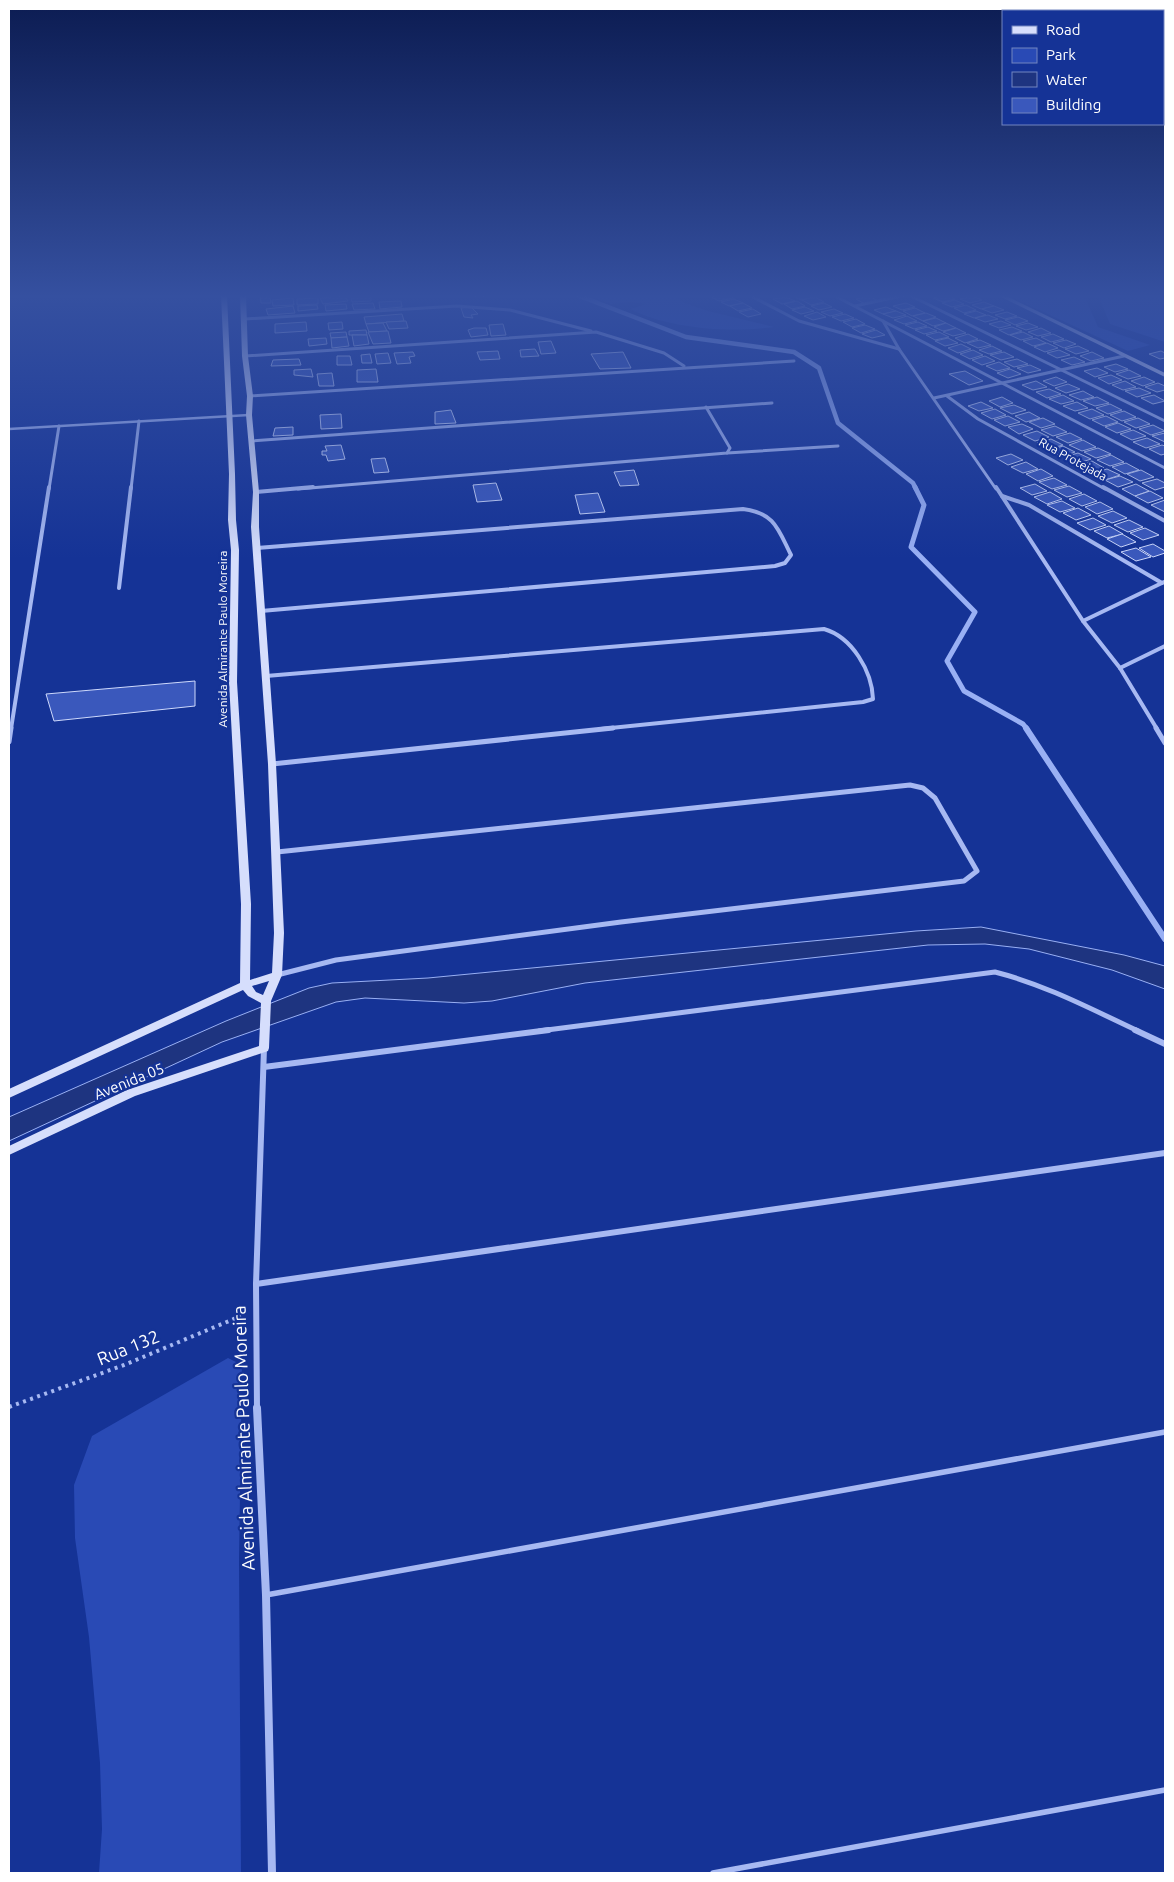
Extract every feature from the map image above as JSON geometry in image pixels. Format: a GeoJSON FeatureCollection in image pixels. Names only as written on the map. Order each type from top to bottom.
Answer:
{"type":"FeatureCollection","features":[{"type":"Feature","properties":{"kind":"main road","name":"Avenida Almirante Paulo Moreira"},"geometry":{"type":"LineString","coordinates":[[227,383],[232,474],[232,520],[235,550],[233,682],[246,904],[245,986]]}},
{"type":"Feature","properties":{"kind":"main road","name":"Avenida Almirante Paulo Moreira"},"geometry":{"type":"LineString","coordinates":[[248,383],[249,415],[256,492],[257,548],[272,764],[280,933],[277,975],[266,1003],[264,1048]]}},
{"type":"Feature","properties":{"kind":"main road"},"geometry":{"type":"LineString","coordinates":[[9,1094],[245,986],[277,975]]}},
{"type":"Feature","properties":{"kind":"main road"},"geometry":{"type":"LineString","coordinates":[[245,986],[252,994],[266,1003]]}},
{"type":"Feature","properties":{"kind":"main road","name":"Avenida 05"},"geometry":{"type":"LineString","coordinates":[[9,1151],[131,1093],[264,1048]]}},
{"type":"Feature","properties":{"kind":"street"},"geometry":{"type":"LineString","coordinates":[[250,396],[441,383]]}},
{"type":"Feature","properties":{"kind":"street"},"geometry":{"type":"LineString","coordinates":[[923,383],[1001,495],[1083,621],[1120,668],[1165,743]]}},
{"type":"Feature","properties":{"kind":"street"},"geometry":{"type":"LineString","coordinates":[[934,398],[1006,383]]}},
{"type":"Feature","properties":{"kind":"street"},"geometry":{"type":"LineString","coordinates":[[1087,383],[1165,421]]}},
{"type":"Feature","properties":{"kind":"street"},"geometry":{"type":"LineString","coordinates":[[1001,384],[1165,468]]}},
{"type":"Feature","properties":{"kind":"street","name":"Rua Protejada"},"geometry":{"type":"LineString","coordinates":[[947,396],[978,419],[1165,521]]}},
{"type":"Feature","properties":{"kind":"street"},"geometry":{"type":"LineString","coordinates":[[251,441],[772,403]]}},
{"type":"Feature","properties":{"kind":"street"},"geometry":{"type":"LineString","coordinates":[[706,407],[730,448],[727,452]]}},
{"type":"Feature","properties":{"kind":"street"},"geometry":{"type":"LineString","coordinates":[[119,588],[139,421]]}},
{"type":"Feature","properties":{"kind":"street"},"geometry":{"type":"LineString","coordinates":[[9,742],[59,426]]}},
{"type":"Feature","properties":{"kind":"street"},"geometry":{"type":"LineString","coordinates":[[256,492],[727,452],[838,446]]}},
{"type":"Feature","properties":{"kind":"street"},"geometry":{"type":"LineString","coordinates":[[1001,495],[1029,505],[1164,582]]}},
{"type":"Feature","properties":{"kind":"street"},"geometry":{"type":"LineString","coordinates":[[257,548],[743,509],[764,512],[772,518],[792,555],[785,563],[775,566],[261,611]]}},
{"type":"Feature","properties":{"kind":"street"},"geometry":{"type":"LineString","coordinates":[[1083,621],[1164,582]]}},
{"type":"Feature","properties":{"kind":"street"},"geometry":{"type":"LineString","coordinates":[[266,676],[824,630],[836,633],[844,638],[870,680],[874,692],[873,699],[863,702],[272,764]]}},
{"type":"Feature","properties":{"kind":"street"},"geometry":{"type":"LineString","coordinates":[[1120,668],[1165,646]]}},
{"type":"Feature","properties":{"kind":"street"},"geometry":{"type":"LineString","coordinates":[[277,852],[910,785],[923,788],[935,798],[977,871],[964,882],[621,922],[346,959],[277,975]]}},
{"type":"Feature","properties":{"kind":"street"},"geometry":{"type":"LineString","coordinates":[[264,1067],[982,973],[1003,974],[1023,979],[1165,1044]]}},
{"type":"Feature","properties":{"kind":"street","name":"Avenida Almirante Paulo Moreira"},"geometry":{"type":"LineString","coordinates":[[264,1048],[256,1284],[256,1379],[266,1595],[272,1873]]}},
{"type":"Feature","properties":{"kind":"street"},"geometry":{"type":"LineString","coordinates":[[256,1284],[1006,1178],[1165,1153]]}},
{"type":"Feature","properties":{"kind":"lane"},"geometry":{"type":"LineString","coordinates":[[9,429],[249,415]]}},
{"type":"Feature","properties":{"kind":"lane"},"geometry":{"type":"LineString","coordinates":[[266,1595],[1165,1432]]}},
{"type":"Feature","properties":{"kind":"lane"},"geometry":{"type":"LineString","coordinates":[[713,1873],[1165,1790]]}},
{"type":"Feature","properties":{"kind":"path","name":"Rua 132"},"geometry":{"type":"LineString","coordinates":[[9,1407],[124,1365],[257,1309]]}},
{"type":"Feature","properties":{"kind":"green space"},"geometry":{"type":"Polygon","coordinates":[[[228,1358],[242,1365],[239,1560],[241,1873],[99,1873],[102,1829],[100,1763],[89,1637],[75,1538],[74,1485],[92,1436],[228,1358]]]}},
{"type":"Feature","properties":{"kind":"water"},"geometry":{"type":"Polygon","coordinates":[[[981,927],[1124,955],[1165,966],[1165,989],[1112,970],[1029,949],[985,944],[928,945],[585,983],[492,1001],[464,1003],[365,998],[336,1002],[222,1042],[9,1141],[9,1117],[226,1021],[309,988],[332,983],[428,978],[916,931],[981,927]]]}},
{"type":"Feature","properties":{"kind":"building"},"geometry":{"type":"Polygon","coordinates":[[[318,383],[334,383],[334,386],[319,386],[318,383]]]}},
{"type":"Feature","properties":{"kind":"building"},"geometry":{"type":"Polygon","coordinates":[[[1039,383],[1047,387],[1033,390],[1022,385],[1039,383]]]}},
{"type":"Feature","properties":{"kind":"building"},"geometry":{"type":"Polygon","coordinates":[[[1047,383],[1064,383],[1054,386],[1047,383]]]}},
{"type":"Feature","properties":{"kind":"building"},"geometry":{"type":"Polygon","coordinates":[[[1128,383],[1136,387],[1123,390],[1112,385],[1128,383]]]}},
{"type":"Feature","properties":{"kind":"building"},"geometry":{"type":"Polygon","coordinates":[[[1135,383],[1153,383],[1143,386],[1135,383]]]}},
{"type":"Feature","properties":{"kind":"building"},"geometry":{"type":"Polygon","coordinates":[[[1158,383],[1165,386],[1165,390],[1157,392],[1145,387],[1158,383]]]}},
{"type":"Feature","properties":{"kind":"building"},"geometry":{"type":"Polygon","coordinates":[[[1068,384],[1080,389],[1066,393],[1055,388],[1068,384]]]}},
{"type":"Feature","properties":{"kind":"building"},"geometry":{"type":"Polygon","coordinates":[[[1139,388],[1151,393],[1137,397],[1125,391],[1139,388]]]}},
{"type":"Feature","properties":{"kind":"building"},"geometry":{"type":"Polygon","coordinates":[[[1049,389],[1061,394],[1047,398],[1036,392],[1049,389]]]}},
{"type":"Feature","properties":{"kind":"building"},"geometry":{"type":"Polygon","coordinates":[[[1083,391],[1094,397],[1081,400],[1069,395],[1083,391]]]}},
{"type":"Feature","properties":{"kind":"building"},"geometry":{"type":"Polygon","coordinates":[[[1063,395],[1074,401],[1061,404],[1049,399],[1063,395]]]}},
{"type":"Feature","properties":{"kind":"building"},"geometry":{"type":"Polygon","coordinates":[[[1154,395],[1165,401],[1153,404],[1141,398],[1154,395]]]}},
{"type":"Feature","properties":{"kind":"building"},"geometry":{"type":"Polygon","coordinates":[[[1002,397],[1013,403],[1000,407],[989,401],[1002,397]]]}},
{"type":"Feature","properties":{"kind":"building"},"geometry":{"type":"Polygon","coordinates":[[[1097,397],[1109,403],[1095,406],[1083,401],[1097,397]]]}},
{"type":"Feature","properties":{"kind":"building"},"geometry":{"type":"Polygon","coordinates":[[[981,402],[993,408],[979,411],[968,406],[981,402]]]}},
{"type":"Feature","properties":{"kind":"building"},"geometry":{"type":"Polygon","coordinates":[[[1077,402],[1088,408],[1075,411],[1063,406],[1077,402]]]}},
{"type":"Feature","properties":{"kind":"building"},"geometry":{"type":"Polygon","coordinates":[[[1110,404],[1122,410],[1108,414],[1096,408],[1110,404]]]}},
{"type":"Feature","properties":{"kind":"building"},"geometry":{"type":"Polygon","coordinates":[[[1014,405],[1026,410],[1012,414],[1000,408],[1014,405]]]}},
{"type":"Feature","properties":{"kind":"building"},"geometry":{"type":"Polygon","coordinates":[[[995,409],[1006,415],[992,419],[981,413],[995,409]]]}},
{"type":"Feature","properties":{"kind":"building"},"geometry":{"type":"Polygon","coordinates":[[[1092,409],[1104,415],[1090,419],[1078,413],[1092,409]]]}},
{"type":"Feature","properties":{"kind":"building"},"geometry":{"type":"Polygon","coordinates":[[[451,410],[456,423],[435,424],[435,412],[451,410]]]}},
{"type":"Feature","properties":{"kind":"building"},"geometry":{"type":"Polygon","coordinates":[[[1124,411],[1136,417],[1122,421],[1110,415],[1124,411]]]}},
{"type":"Feature","properties":{"kind":"building"},"geometry":{"type":"Polygon","coordinates":[[[1029,412],[1040,418],[1026,422],[1015,416],[1029,412]]]}},
{"type":"Feature","properties":{"kind":"building"},"geometry":{"type":"Polygon","coordinates":[[[341,414],[342,428],[321,429],[320,415],[341,414]]]}},
{"type":"Feature","properties":{"kind":"building"},"geometry":{"type":"Polygon","coordinates":[[[1008,416],[1020,422],[1005,426],[994,420],[1008,416]]]}},
{"type":"Feature","properties":{"kind":"building"},"geometry":{"type":"Polygon","coordinates":[[[1106,416],[1118,422],[1104,426],[1092,420],[1106,416]]]}},
{"type":"Feature","properties":{"kind":"building"},"geometry":{"type":"Polygon","coordinates":[[[1043,418],[1055,424],[1041,428],[1029,422],[1043,418]]]}},
{"type":"Feature","properties":{"kind":"building"},"geometry":{"type":"Polygon","coordinates":[[[1138,418],[1150,424],[1136,428],[1124,422],[1138,418]]]}},
{"type":"Feature","properties":{"kind":"building"},"geometry":{"type":"Polygon","coordinates":[[[1118,423],[1131,429],[1117,433],[1105,427],[1118,423]]]}},
{"type":"Feature","properties":{"kind":"building"},"geometry":{"type":"Polygon","coordinates":[[[1022,424],[1033,429],[1019,434],[1008,427],[1022,424]]]}},
{"type":"Feature","properties":{"kind":"building"},"geometry":{"type":"Polygon","coordinates":[[[1153,425],[1165,431],[1151,435],[1139,429],[1153,425]]]}},
{"type":"Feature","properties":{"kind":"building"},"geometry":{"type":"Polygon","coordinates":[[[1055,426],[1067,432],[1053,436],[1041,430],[1055,426]]]}},
{"type":"Feature","properties":{"kind":"building"},"geometry":{"type":"Polygon","coordinates":[[[293,427],[293,435],[273,436],[275,428],[293,427]]]}},
{"type":"Feature","properties":{"kind":"building"},"geometry":{"type":"Polygon","coordinates":[[[1133,430],[1146,436],[1132,440],[1120,434],[1133,430]]]}},
{"type":"Feature","properties":{"kind":"building"},"geometry":{"type":"Polygon","coordinates":[[[1037,431],[1049,437],[1035,441],[1023,435],[1037,431]]]}},
{"type":"Feature","properties":{"kind":"building"},"geometry":{"type":"Polygon","coordinates":[[[1070,433],[1082,439],[1068,443],[1056,437],[1070,433]]]}},
{"type":"Feature","properties":{"kind":"building"},"geometry":{"type":"Polygon","coordinates":[[[1165,433],[1165,442],[1152,436],[1165,433]]]}},
{"type":"Feature","properties":{"kind":"building"},"geometry":{"type":"Polygon","coordinates":[[[1147,438],[1160,444],[1146,448],[1133,442],[1147,438]]]}},
{"type":"Feature","properties":{"kind":"building"},"geometry":{"type":"Polygon","coordinates":[[[1051,439],[1063,445],[1049,449],[1037,443],[1051,439]]]}},
{"type":"Feature","properties":{"kind":"building"},"geometry":{"type":"Polygon","coordinates":[[[1083,440],[1096,447],[1082,451],[1069,445],[1083,440]]]}},
{"type":"Feature","properties":{"kind":"building"},"geometry":{"type":"Polygon","coordinates":[[[341,445],[345,459],[328,461],[326,455],[322,455],[322,451],[327,451],[325,446],[341,445]]]}},
{"type":"Feature","properties":{"kind":"building"},"geometry":{"type":"Polygon","coordinates":[[[1162,445],[1165,446],[1165,454],[1161,455],[1149,449],[1162,445]]]}},
{"type":"Feature","properties":{"kind":"building"},"geometry":{"type":"Polygon","coordinates":[[[1063,446],[1075,452],[1061,457],[1049,450],[1063,446]]]}},
{"type":"Feature","properties":{"kind":"building"},"geometry":{"type":"Polygon","coordinates":[[[1098,448],[1111,454],[1096,458],[1084,452],[1098,448]]]}},
{"type":"Feature","properties":{"kind":"building"},"geometry":{"type":"Polygon","coordinates":[[[1078,453],[1091,459],[1076,464],[1064,457],[1078,453]]]}},
{"type":"Feature","properties":{"kind":"building"},"geometry":{"type":"Polygon","coordinates":[[[1011,454],[1023,460],[1008,465],[996,458],[1011,454]]]}},
{"type":"Feature","properties":{"kind":"building"},"geometry":{"type":"Polygon","coordinates":[[[1111,455],[1124,462],[1110,466],[1097,460],[1111,455]]]}},
{"type":"Feature","properties":{"kind":"building"},"geometry":{"type":"Polygon","coordinates":[[[385,458],[389,472],[374,473],[371,459],[385,458]]]}},
{"type":"Feature","properties":{"kind":"building"},"geometry":{"type":"Polygon","coordinates":[[[1092,461],[1104,468],[1090,472],[1077,466],[1092,461]]]}},
{"type":"Feature","properties":{"kind":"building"},"geometry":{"type":"Polygon","coordinates":[[[1026,462],[1038,469],[1023,473],[1011,467],[1026,462]]]}},
{"type":"Feature","properties":{"kind":"building"},"geometry":{"type":"Polygon","coordinates":[[[1126,463],[1139,470],[1125,474],[1112,467],[1126,463]]]}},
{"type":"Feature","properties":{"kind":"building"},"geometry":{"type":"Polygon","coordinates":[[[1041,469],[1053,476],[1038,481],[1026,474],[1041,469]]]}},
{"type":"Feature","properties":{"kind":"building"},"geometry":{"type":"Polygon","coordinates":[[[1107,469],[1120,475],[1105,480],[1093,473],[1107,469]]]}},
{"type":"Feature","properties":{"kind":"building"},"geometry":{"type":"Polygon","coordinates":[[[634,470],[639,485],[620,486],[614,472],[634,470]]]}},
{"type":"Feature","properties":{"kind":"building"},"geometry":{"type":"Polygon","coordinates":[[[1141,470],[1154,477],[1140,481],[1127,474],[1141,470]]]}},
{"type":"Feature","properties":{"kind":"building"},"geometry":{"type":"Polygon","coordinates":[[[1120,476],[1133,482],[1118,487],[1105,480],[1120,476]]]}},
{"type":"Feature","properties":{"kind":"building"},"geometry":{"type":"Polygon","coordinates":[[[1054,478],[1067,485],[1052,489],[1039,482],[1054,478]]]}},
{"type":"Feature","properties":{"kind":"building"},"geometry":{"type":"Polygon","coordinates":[[[1157,479],[1165,483],[1165,487],[1155,490],[1142,483],[1157,479]]]}},
{"type":"Feature","properties":{"kind":"building"},"geometry":{"type":"Polygon","coordinates":[[[496,483],[502,500],[477,502],[473,485],[496,483]]]}},
{"type":"Feature","properties":{"kind":"building"},"geometry":{"type":"Polygon","coordinates":[[[1035,484],[1047,491],[1032,495],[1020,488],[1035,484]]]}},
{"type":"Feature","properties":{"kind":"building"},"geometry":{"type":"Polygon","coordinates":[[[1136,484],[1149,491],[1135,496],[1122,489],[1136,484]]]}},
{"type":"Feature","properties":{"kind":"building"},"geometry":{"type":"Polygon","coordinates":[[[1069,486],[1082,493],[1067,497],[1054,490],[1069,486]]]}},
{"type":"Feature","properties":{"kind":"building"},"geometry":{"type":"Polygon","coordinates":[[[1150,491],[1163,498],[1148,503],[1135,496],[1150,491]]]}},
{"type":"Feature","properties":{"kind":"building"},"geometry":{"type":"Polygon","coordinates":[[[1050,492],[1062,499],[1047,504],[1034,497],[1050,492]]]}},
{"type":"Feature","properties":{"kind":"building"},"geometry":{"type":"Polygon","coordinates":[[[598,493],[605,512],[580,514],[575,495],[598,493]]]}},
{"type":"Feature","properties":{"kind":"building"},"geometry":{"type":"Polygon","coordinates":[[[1084,494],[1097,501],[1082,506],[1069,499],[1084,494]]]}},
{"type":"Feature","properties":{"kind":"building"},"geometry":{"type":"Polygon","coordinates":[[[1165,500],[1165,512],[1151,505],[1165,500]]]}},
{"type":"Feature","properties":{"kind":"building"},"geometry":{"type":"Polygon","coordinates":[[[1062,501],[1075,508],[1060,512],[1047,505],[1062,501]]]}},
{"type":"Feature","properties":{"kind":"building"},"geometry":{"type":"Polygon","coordinates":[[[1100,502],[1113,509],[1097,514],[1085,507],[1100,502]]]}},
{"type":"Feature","properties":{"kind":"building"},"geometry":{"type":"Polygon","coordinates":[[[1078,508],[1091,515],[1076,520],[1063,513],[1078,508]]]}},
{"type":"Feature","properties":{"kind":"building"},"geometry":{"type":"Polygon","coordinates":[[[1113,511],[1127,518],[1112,523],[1098,516],[1113,511]]]}},
{"type":"Feature","properties":{"kind":"building"},"geometry":{"type":"Polygon","coordinates":[[[1093,518],[1106,525],[1090,530],[1077,523],[1093,518]]]}},
{"type":"Feature","properties":{"kind":"building"},"geometry":{"type":"Polygon","coordinates":[[[1129,520],[1143,527],[1128,532],[1114,525],[1129,520]]]}},
{"type":"Feature","properties":{"kind":"building"},"geometry":{"type":"Polygon","coordinates":[[[1109,526],[1123,534],[1107,538],[1094,531],[1109,526]]]}},
{"type":"Feature","properties":{"kind":"building"},"geometry":{"type":"Polygon","coordinates":[[[1145,528],[1159,535],[1143,540],[1130,533],[1145,528]]]}},
{"type":"Feature","properties":{"kind":"building"},"geometry":{"type":"Polygon","coordinates":[[[1122,534],[1136,542],[1121,547],[1107,539],[1122,534]]]}},
{"type":"Feature","properties":{"kind":"building"},"geometry":{"type":"Polygon","coordinates":[[[1153,544],[1165,551],[1165,553],[1153,557],[1139,548],[1153,544]]]}},
{"type":"Feature","properties":{"kind":"building"},"geometry":{"type":"Polygon","coordinates":[[[1136,548],[1151,557],[1136,561],[1121,552],[1136,548]]]}},
{"type":"Feature","properties":{"kind":"building"},"geometry":{"type":"Polygon","coordinates":[[[195,681],[195,706],[54,721],[46,694],[195,681]]]}},
{"type":"Feature","properties":{"kind":"waterway"},"geometry":{"type":"LineString","coordinates":[[824,383],[838,423],[913,483],[924,505],[911,547],[975,612],[947,661],[964,691],[1023,724],[1027,729]]}},
{"type":"Feature","properties":{"kind":"waterway"},"geometry":{"type":"LineString","coordinates":[[1026,728],[1165,939]]}}]}
